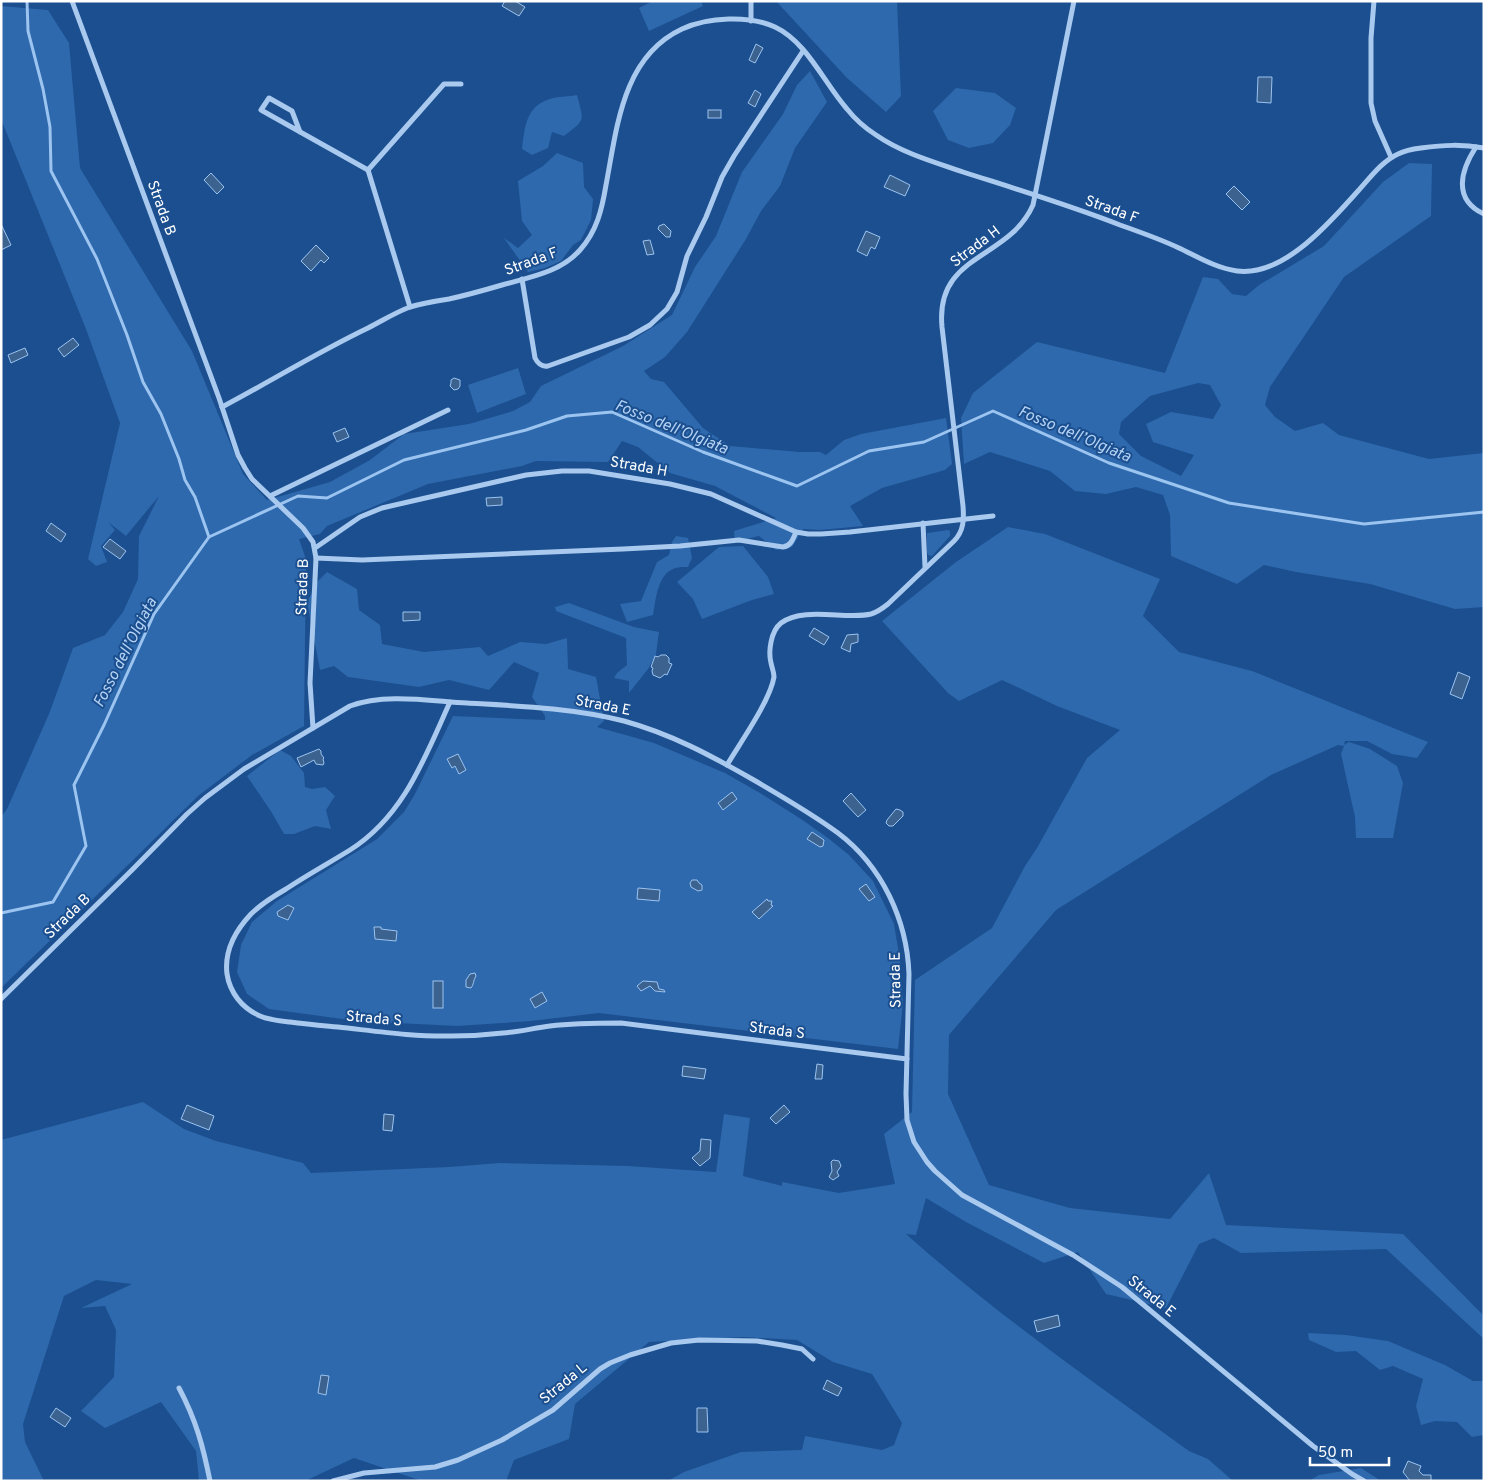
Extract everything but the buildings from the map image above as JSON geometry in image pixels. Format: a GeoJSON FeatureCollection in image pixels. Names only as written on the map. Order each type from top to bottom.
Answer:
{"type":"FeatureCollection","features":[{"type":"Feature","properties":{"kind":"street","name":"Strada B"},"geometry":{"type":"LineString","coordinates":[[1,1000],[193,808],[244,769],[313,728],[310,683],[315,548],[307,532],[252,479],[238,455],[72,1]]}},
{"type":"Feature","properties":{"kind":"street"},"geometry":{"type":"LineString","coordinates":[[751,1],[751,21]]}},
{"type":"Feature","properties":{"kind":"street","name":"Strada H"},"geometry":{"type":"LineString","coordinates":[[727,765],[756,717],[772,685],[774,675],[770,658],[771,646],[774,634],[781,624],[793,618],[811,615],[874,613],[888,604],[957,538],[962,529],[964,518],[941,322],[942,306],[945,292],[953,279],[966,265],[998,245],[1019,228],[1030,213],[1036,196],[1074,1]]}},
{"type":"Feature","properties":{"kind":"street"},"geometry":{"type":"LineString","coordinates":[[1374,1],[1371,38],[1371,103],[1375,121],[1391,158]]}},
{"type":"Feature","properties":{"kind":"street","name":"Strada F"},"geometry":{"type":"LineString","coordinates":[[222,408],[349,337],[410,307],[466,295],[544,273],[566,263],[583,247],[594,230],[602,208],[627,93],[636,72],[646,57],[665,39],[690,26],[719,20],[765,23],[786,34],[810,58],[846,109],[855,118],[876,136],[916,156],[1115,223],[1170,244],[1219,267],[1247,272],[1273,264],[1304,246],[1391,158],[1408,150],[1446,145],[1484,148]]}},
{"type":"Feature","properties":{"kind":"street"},"geometry":{"type":"LineString","coordinates":[[522,279],[536,358],[538,364],[542,366],[548,366],[629,337],[650,325],[667,309],[677,292],[687,256],[728,167],[803,51]]}},
{"type":"Feature","properties":{"kind":"street"},"geometry":{"type":"LineString","coordinates":[[368,170],[444,84],[461,84]]}},
{"type":"Feature","properties":{"kind":"street"},"geometry":{"type":"LineString","coordinates":[[300,132],[292,111],[269,98],[261,110],[300,132],[368,170],[410,307]]}},
{"type":"Feature","properties":{"kind":"street"},"geometry":{"type":"LineString","coordinates":[[1476,147],[1466,166],[1462,190],[1469,204],[1484,214]]}},
{"type":"Feature","properties":{"kind":"street"},"geometry":{"type":"LineString","coordinates":[[270,496],[448,410]]}},
{"type":"Feature","properties":{"kind":"street","name":"Strada H"},"geometry":{"type":"LineString","coordinates":[[315,548],[360,517],[382,508],[526,475],[562,471],[606,473],[697,490],[727,500],[796,532],[808,534],[850,532],[993,516]]}},
{"type":"Feature","properties":{"kind":"street"},"geometry":{"type":"LineString","coordinates":[[922,523],[925,567]]}},
{"type":"Feature","properties":{"kind":"street"},"geometry":{"type":"LineString","coordinates":[[316,558],[362,560],[623,549],[738,540],[783,547],[788,546],[792,542],[796,532]]}},
{"type":"Feature","properties":{"kind":"street","name":"Strada E"},"geometry":{"type":"LineString","coordinates":[[313,728],[350,706],[381,700],[542,708],[604,716],[643,726],[696,748],[797,805],[839,834],[860,853],[876,872],[893,904],[906,943],[909,974],[906,1108],[910,1132],[927,1162],[942,1179],[962,1195],[1046,1240],[1110,1278],[1314,1446],[1364,1481]]}},
{"type":"Feature","properties":{"kind":"street","name":"Strada S"},"geometry":{"type":"LineString","coordinates":[[450,702],[428,752],[411,784],[383,823],[352,849],[267,901],[253,912],[238,930],[227,954],[227,975],[235,996],[247,1008],[272,1020],[449,1036],[504,1033],[584,1023],[621,1023],[907,1059]]}},
{"type":"Feature","properties":{"kind":"street","name":"Strada L"},"geometry":{"type":"LineString","coordinates":[[333,1481],[364,1473],[435,1467],[458,1460],[502,1440],[545,1415],[610,1363],[662,1346],[699,1340],[757,1341],[802,1349],[813,1358]]}},
{"type":"Feature","properties":{"kind":"street"},"geometry":{"type":"LineString","coordinates":[[179,1388],[202,1440],[210,1481]]}},
{"type":"Feature","properties":{"kind":"shaded area"},"geometry":{"type":"Polygon","coordinates":[[[505,1],[515,1],[525,7],[519,16],[502,6],[505,1]]]}},
{"type":"Feature","properties":{"kind":"shaded area"},"geometry":{"type":"Polygon","coordinates":[[[653,1],[701,1],[703,6],[649,31],[639,8],[653,1]]]}},
{"type":"Feature","properties":{"kind":"shaded area"},"geometry":{"type":"Polygon","coordinates":[[[776,1],[897,1],[901,96],[886,112],[847,78],[776,1]]]}},
{"type":"Feature","properties":{"kind":"shaded area"},"geometry":{"type":"Polygon","coordinates":[[[1,6],[48,10],[69,43],[80,168],[192,351],[243,474],[267,500],[330,482],[370,460],[404,434],[469,424],[513,411],[530,402],[541,386],[623,346],[672,315],[695,267],[716,236],[742,172],[783,114],[797,85],[810,71],[827,102],[795,148],[780,186],[761,211],[746,239],[687,332],[665,357],[644,371],[651,379],[664,382],[703,428],[730,446],[820,452],[826,455],[844,440],[861,434],[946,418],[952,464],[945,470],[882,488],[850,506],[863,526],[820,530],[803,529],[792,547],[776,550],[759,536],[735,542],[734,531],[776,518],[715,486],[670,473],[638,447],[622,441],[608,462],[536,461],[522,466],[428,484],[327,526],[320,534],[299,539],[306,559],[304,726],[252,755],[198,796],[1,988],[1,817],[7,809],[49,714],[73,648],[105,635],[123,612],[138,579],[139,536],[159,496],[126,536],[108,522],[115,530],[101,546],[107,562],[96,566],[88,559],[120,423],[86,329],[1,119],[1,6]]]}},
{"type":"Feature","properties":{"kind":"shaded area"},"geometry":{"type":"Polygon","coordinates":[[[756,44],[763,48],[755,63],[749,60],[756,44]]]}},
{"type":"Feature","properties":{"kind":"shaded area"},"geometry":{"type":"Polygon","coordinates":[[[1258,77],[1272,77],[1271,103],[1257,102],[1258,77]]]}},
{"type":"Feature","properties":{"kind":"shaded area"},"geometry":{"type":"Polygon","coordinates":[[[956,88],[995,93],[1016,108],[1010,125],[993,143],[969,148],[948,140],[933,111],[956,88]]]}},
{"type":"Feature","properties":{"kind":"shaded area"},"geometry":{"type":"Polygon","coordinates":[[[755,90],[761,94],[755,107],[748,103],[755,90]]]}},
{"type":"Feature","properties":{"kind":"shaded area"},"geometry":{"type":"Polygon","coordinates":[[[577,95],[582,115],[580,123],[564,136],[552,132],[548,148],[532,155],[522,149],[528,117],[537,106],[553,98],[577,95]]]}},
{"type":"Feature","properties":{"kind":"shaded area"},"geometry":{"type":"Polygon","coordinates":[[[708,110],[721,110],[721,118],[708,118],[708,110]]]}},
{"type":"Feature","properties":{"kind":"shaded area"},"geometry":{"type":"Polygon","coordinates":[[[557,153],[583,163],[584,187],[593,199],[591,220],[581,240],[573,245],[561,261],[545,268],[528,272],[504,238],[518,248],[532,235],[522,221],[518,181],[543,166],[557,153]]]}},
{"type":"Feature","properties":{"kind":"shaded area"},"geometry":{"type":"Polygon","coordinates":[[[1409,163],[1432,164],[1431,216],[1344,277],[1270,387],[1265,405],[1275,417],[1295,431],[1323,423],[1339,435],[1429,459],[1484,453],[1484,607],[1455,609],[1370,584],[1264,565],[1237,584],[1171,556],[1170,515],[1163,495],[1136,487],[1106,494],[1075,491],[1050,471],[990,452],[964,464],[961,418],[973,393],[1037,342],[1165,373],[1203,277],[1218,279],[1232,294],[1246,296],[1259,285],[1324,246],[1383,182],[1409,163]],[[1198,383],[1150,396],[1121,422],[1119,434],[1141,456],[1181,476],[1194,455],[1153,442],[1146,424],[1171,412],[1213,419],[1221,405],[1210,385],[1198,383]]]}},
{"type":"Feature","properties":{"kind":"shaded area"},"geometry":{"type":"Polygon","coordinates":[[[211,173],[224,187],[217,194],[204,180],[211,173]]]}},
{"type":"Feature","properties":{"kind":"shaded area"},"geometry":{"type":"Polygon","coordinates":[[[890,175],[910,185],[905,196],[884,187],[890,175]]]}},
{"type":"Feature","properties":{"kind":"shaded area"},"geometry":{"type":"Polygon","coordinates":[[[1234,186],[1250,202],[1242,210],[1226,194],[1234,186]]]}},
{"type":"Feature","properties":{"kind":"shaded area"},"geometry":{"type":"Polygon","coordinates":[[[1,224],[11,245],[1,250],[1,224]]]}},
{"type":"Feature","properties":{"kind":"shaded area"},"geometry":{"type":"Polygon","coordinates":[[[664,224],[671,231],[670,237],[666,237],[658,229],[659,226],[664,224]]]}},
{"type":"Feature","properties":{"kind":"shaded area"},"geometry":{"type":"Polygon","coordinates":[[[866,231],[880,237],[875,249],[871,247],[867,256],[857,251],[866,231]]]}},
{"type":"Feature","properties":{"kind":"shaded area"},"geometry":{"type":"Polygon","coordinates":[[[650,240],[654,254],[647,255],[643,241],[650,240]]]}},
{"type":"Feature","properties":{"kind":"shaded area"},"geometry":{"type":"Polygon","coordinates":[[[316,245],[329,258],[324,263],[321,260],[311,271],[301,261],[316,245]]]}},
{"type":"Feature","properties":{"kind":"shaded area"},"geometry":{"type":"Polygon","coordinates":[[[73,338],[79,345],[64,357],[58,349],[73,338]]]}},
{"type":"Feature","properties":{"kind":"shaded area"},"geometry":{"type":"Polygon","coordinates":[[[25,348],[28,355],[11,363],[8,355],[25,348]]]}},
{"type":"Feature","properties":{"kind":"shaded area"},"geometry":{"type":"Polygon","coordinates":[[[518,368],[526,394],[477,413],[468,385],[518,368]]]}},
{"type":"Feature","properties":{"kind":"shaded area"},"geometry":{"type":"Polygon","coordinates":[[[454,378],[460,380],[460,386],[454,390],[450,386],[451,380],[454,378]]]}},
{"type":"Feature","properties":{"kind":"shaded area"},"geometry":{"type":"Polygon","coordinates":[[[345,428],[349,437],[337,442],[333,433],[345,428]]]}},
{"type":"Feature","properties":{"kind":"shaded area"},"geometry":{"type":"Polygon","coordinates":[[[502,497],[502,505],[487,506],[486,498],[502,497]]]}},
{"type":"Feature","properties":{"kind":"shaded area"},"geometry":{"type":"Polygon","coordinates":[[[51,523],[66,534],[61,542],[46,531],[51,523]]]}},
{"type":"Feature","properties":{"kind":"shaded area"},"geometry":{"type":"Polygon","coordinates":[[[1008,527],[1045,534],[1160,579],[1143,616],[1179,652],[1252,671],[1428,742],[1417,758],[1392,754],[1367,741],[1345,741],[1344,745],[1349,742],[1370,749],[1397,766],[1403,783],[1393,838],[1356,838],[1355,817],[1341,754],[1344,746],[1338,745],[1271,775],[1056,910],[949,1035],[948,1094],[989,1185],[1070,1208],[1170,1219],[1209,1173],[1226,1225],[1403,1234],[1484,1316],[1484,1339],[1386,1249],[1241,1253],[1214,1238],[1199,1244],[1166,1308],[1106,1294],[1078,1252],[1044,1263],[966,1222],[926,1198],[916,1235],[906,1234],[974,1292],[1045,1346],[1189,1451],[1208,1459],[1233,1481],[668,1481],[684,1472],[741,1452],[802,1450],[805,1436],[882,1450],[894,1445],[902,1423],[872,1374],[833,1362],[797,1340],[744,1337],[649,1342],[575,1404],[569,1439],[514,1460],[506,1481],[419,1480],[354,1458],[305,1481],[199,1481],[196,1451],[161,1402],[105,1428],[81,1411],[114,1377],[116,1330],[105,1306],[81,1308],[132,1284],[96,1280],[64,1296],[23,1424],[25,1442],[44,1481],[1,1481],[1,1140],[143,1102],[184,1129],[216,1141],[303,1163],[311,1173],[500,1163],[628,1166],[716,1172],[724,1114],[750,1118],[743,1176],[782,1186],[782,1182],[839,1193],[895,1184],[884,1134],[912,1112],[915,980],[992,928],[1087,758],[1120,730],[1057,706],[1002,680],[959,701],[948,693],[882,621],[956,562],[1008,527]]]}},
{"type":"Feature","properties":{"kind":"shaded area"},"geometry":{"type":"Polygon","coordinates":[[[950,531],[950,536],[932,556],[928,555],[927,533],[950,531]]]}},
{"type":"Feature","properties":{"kind":"shaded area"},"geometry":{"type":"Polygon","coordinates":[[[676,536],[688,538],[692,558],[688,567],[673,569],[664,577],[658,589],[653,615],[627,622],[620,604],[641,601],[657,562],[669,555],[672,542],[676,536]]]}},
{"type":"Feature","properties":{"kind":"shaded area"},"geometry":{"type":"Polygon","coordinates":[[[110,539],[126,551],[120,559],[103,547],[110,539]]]}},
{"type":"Feature","properties":{"kind":"shaded area"},"geometry":{"type":"Polygon","coordinates":[[[743,546],[768,577],[774,594],[752,600],[702,619],[693,599],[677,582],[719,547],[743,546]]]}},
{"type":"Feature","properties":{"kind":"shaded area"},"geometry":{"type":"Polygon","coordinates":[[[327,572],[357,589],[359,610],[380,625],[382,644],[424,652],[480,647],[488,656],[520,642],[546,644],[567,638],[568,669],[596,677],[604,721],[597,727],[654,743],[725,773],[801,819],[849,855],[873,881],[894,924],[900,960],[903,1003],[898,1049],[599,1013],[531,1021],[457,1026],[357,1021],[269,1009],[247,994],[237,972],[241,945],[252,922],[277,901],[377,839],[404,812],[415,794],[453,716],[545,720],[545,716],[532,697],[539,673],[514,662],[489,690],[449,680],[419,687],[348,677],[334,666],[320,670],[307,602],[318,581],[327,572]]]}},
{"type":"Feature","properties":{"kind":"shaded area"},"geometry":{"type":"Polygon","coordinates":[[[569,603],[634,627],[659,632],[656,654],[648,669],[629,693],[629,681],[614,678],[627,665],[626,638],[556,611],[555,607],[569,603]]]}},
{"type":"Feature","properties":{"kind":"shaded area"},"geometry":{"type":"Polygon","coordinates":[[[403,612],[420,612],[420,620],[403,621],[403,612]]]}},
{"type":"Feature","properties":{"kind":"shaded area"},"geometry":{"type":"Polygon","coordinates":[[[814,628],[829,637],[824,645],[809,636],[814,628]]]}},
{"type":"Feature","properties":{"kind":"shaded area"},"geometry":{"type":"Polygon","coordinates":[[[858,634],[858,642],[851,644],[850,652],[841,648],[847,635],[858,634]]]}},
{"type":"Feature","properties":{"kind":"shaded area"},"geometry":{"type":"Polygon","coordinates":[[[666,655],[669,658],[669,663],[672,664],[667,675],[665,674],[660,678],[653,675],[653,668],[651,667],[655,656],[666,655]]]}},
{"type":"Feature","properties":{"kind":"shaded area"},"geometry":{"type":"Polygon","coordinates":[[[1458,672],[1470,677],[1462,699],[1450,694],[1458,672]]]}},
{"type":"Feature","properties":{"kind":"shaded area"},"geometry":{"type":"Polygon","coordinates":[[[319,749],[324,758],[323,765],[316,764],[314,760],[301,767],[297,758],[319,749]]]}},
{"type":"Feature","properties":{"kind":"shaded area"},"geometry":{"type":"Polygon","coordinates":[[[280,750],[291,756],[304,773],[305,787],[312,789],[325,787],[335,796],[326,810],[331,829],[315,826],[294,834],[284,834],[247,776],[280,750]]]}},
{"type":"Feature","properties":{"kind":"shaded area"},"geometry":{"type":"Polygon","coordinates":[[[458,754],[466,770],[459,774],[455,766],[452,768],[447,759],[458,754]]]}},
{"type":"Feature","properties":{"kind":"shaded area"},"geometry":{"type":"Polygon","coordinates":[[[732,792],[737,799],[723,810],[718,803],[732,792]]]}},
{"type":"Feature","properties":{"kind":"shaded area"},"geometry":{"type":"Polygon","coordinates":[[[851,793],[866,810],[858,817],[843,801],[851,793]]]}},
{"type":"Feature","properties":{"kind":"shaded area"},"geometry":{"type":"Polygon","coordinates":[[[896,809],[903,812],[903,816],[893,826],[889,826],[886,823],[887,820],[896,809]]]}},
{"type":"Feature","properties":{"kind":"shaded area"},"geometry":{"type":"Polygon","coordinates":[[[812,832],[824,840],[823,846],[820,847],[807,839],[812,832]]]}},
{"type":"Feature","properties":{"kind":"shaded area"},"geometry":{"type":"Polygon","coordinates":[[[692,880],[697,880],[702,885],[702,890],[698,891],[691,887],[690,883],[692,880]]]}},
{"type":"Feature","properties":{"kind":"shaded area"},"geometry":{"type":"Polygon","coordinates":[[[866,884],[875,897],[869,901],[859,889],[866,884]]]}},
{"type":"Feature","properties":{"kind":"shaded area"},"geometry":{"type":"Polygon","coordinates":[[[638,888],[660,890],[659,901],[637,899],[638,888]]]}},
{"type":"Feature","properties":{"kind":"shaded area"},"geometry":{"type":"Polygon","coordinates":[[[767,899],[772,901],[771,905],[773,906],[759,919],[752,912],[767,899]]]}},
{"type":"Feature","properties":{"kind":"shaded area"},"geometry":{"type":"Polygon","coordinates":[[[288,905],[294,908],[288,920],[278,916],[277,912],[288,905]]]}},
{"type":"Feature","properties":{"kind":"shaded area"},"geometry":{"type":"Polygon","coordinates":[[[374,927],[397,931],[396,941],[375,939],[374,927]]]}},
{"type":"Feature","properties":{"kind":"shaded area"},"geometry":{"type":"Polygon","coordinates":[[[475,973],[476,976],[472,987],[466,987],[466,980],[470,974],[475,973]]]}},
{"type":"Feature","properties":{"kind":"shaded area"},"geometry":{"type":"Polygon","coordinates":[[[433,981],[443,981],[443,1008],[433,1008],[433,981]]]}},
{"type":"Feature","properties":{"kind":"shaded area"},"geometry":{"type":"Polygon","coordinates":[[[643,981],[657,982],[659,989],[665,992],[655,991],[650,986],[641,991],[637,986],[643,981]]]}},
{"type":"Feature","properties":{"kind":"shaded area"},"geometry":{"type":"Polygon","coordinates":[[[542,992],[547,1001],[535,1008],[530,999],[542,992]]]}},
{"type":"Feature","properties":{"kind":"shaded area"},"geometry":{"type":"Polygon","coordinates":[[[817,1064],[823,1065],[822,1079],[815,1079],[817,1064]]]}},
{"type":"Feature","properties":{"kind":"shaded area"},"geometry":{"type":"Polygon","coordinates":[[[683,1066],[706,1069],[704,1079],[682,1076],[683,1066]]]}},
{"type":"Feature","properties":{"kind":"shaded area"},"geometry":{"type":"Polygon","coordinates":[[[187,1105],[214,1116],[209,1130],[181,1119],[187,1105]]]}},
{"type":"Feature","properties":{"kind":"shaded area"},"geometry":{"type":"Polygon","coordinates":[[[784,1105],[790,1112],[776,1124],[770,1118],[784,1105]]]}},
{"type":"Feature","properties":{"kind":"shaded area"},"geometry":{"type":"Polygon","coordinates":[[[384,1114],[394,1115],[392,1131],[383,1130],[384,1114]]]}},
{"type":"Feature","properties":{"kind":"shaded area"},"geometry":{"type":"Polygon","coordinates":[[[701,1139],[711,1140],[710,1158],[700,1166],[692,1158],[700,1151],[701,1139]]]}},
{"type":"Feature","properties":{"kind":"shaded area"},"geometry":{"type":"Polygon","coordinates":[[[833,1160],[839,1161],[841,1166],[837,1172],[839,1176],[833,1180],[829,1177],[832,1171],[831,1162],[833,1160]]]}},
{"type":"Feature","properties":{"kind":"shaded area"},"geometry":{"type":"Polygon","coordinates":[[[1058,1315],[1060,1326],[1037,1332],[1034,1321],[1058,1315]]]}},
{"type":"Feature","properties":{"kind":"shaded area"},"geometry":{"type":"Polygon","coordinates":[[[1308,1333],[1346,1335],[1388,1341],[1445,1365],[1473,1381],[1484,1381],[1484,1435],[1472,1437],[1457,1422],[1435,1421],[1421,1425],[1416,1406],[1423,1379],[1393,1366],[1380,1370],[1356,1351],[1336,1352],[1309,1340],[1308,1333]]]}},
{"type":"Feature","properties":{"kind":"shaded area"},"geometry":{"type":"Polygon","coordinates":[[[321,1375],[329,1376],[326,1395],[318,1393],[321,1375]]]}},
{"type":"Feature","properties":{"kind":"shaded area"},"geometry":{"type":"Polygon","coordinates":[[[827,1380],[842,1388],[838,1396],[823,1389],[827,1380]]]}},
{"type":"Feature","properties":{"kind":"shaded area"},"geometry":{"type":"Polygon","coordinates":[[[56,1408],[71,1418],[65,1427],[50,1417],[56,1408]]]}},
{"type":"Feature","properties":{"kind":"shaded area"},"geometry":{"type":"Polygon","coordinates":[[[697,1408],[707,1408],[708,1432],[697,1432],[697,1408]]]}},
{"type":"Feature","properties":{"kind":"shaded area"},"geometry":{"type":"Polygon","coordinates":[[[1408,1461],[1421,1466],[1419,1471],[1423,1475],[1431,1475],[1431,1481],[1410,1481],[1403,1472],[1408,1461]]]}},
{"type":"Feature","properties":{"kind":"shaded area"},"geometry":{"type":"Polygon","coordinates":[[[1361,1468],[1381,1481],[1309,1481],[1319,1475],[1361,1468]]]}},
{"type":"Feature","properties":{"kind":"waterway"},"geometry":{"type":"LineString","coordinates":[[27,1],[28,31],[43,89],[50,127],[51,171],[97,259],[143,382],[161,414],[179,459],[185,480],[195,497],[209,537]]}},
{"type":"Feature","properties":{"kind":"waterway","name":"Fosso dell’Olgiata"},"geometry":{"type":"LineString","coordinates":[[1,913],[53,902],[86,846],[74,785],[104,725],[154,614],[209,537],[298,496],[327,498],[404,460],[526,430],[567,416],[612,412],[703,452],[797,486],[869,451],[924,442],[993,411],[1109,463],[1229,503],[1364,524],[1484,512]]}}]}
